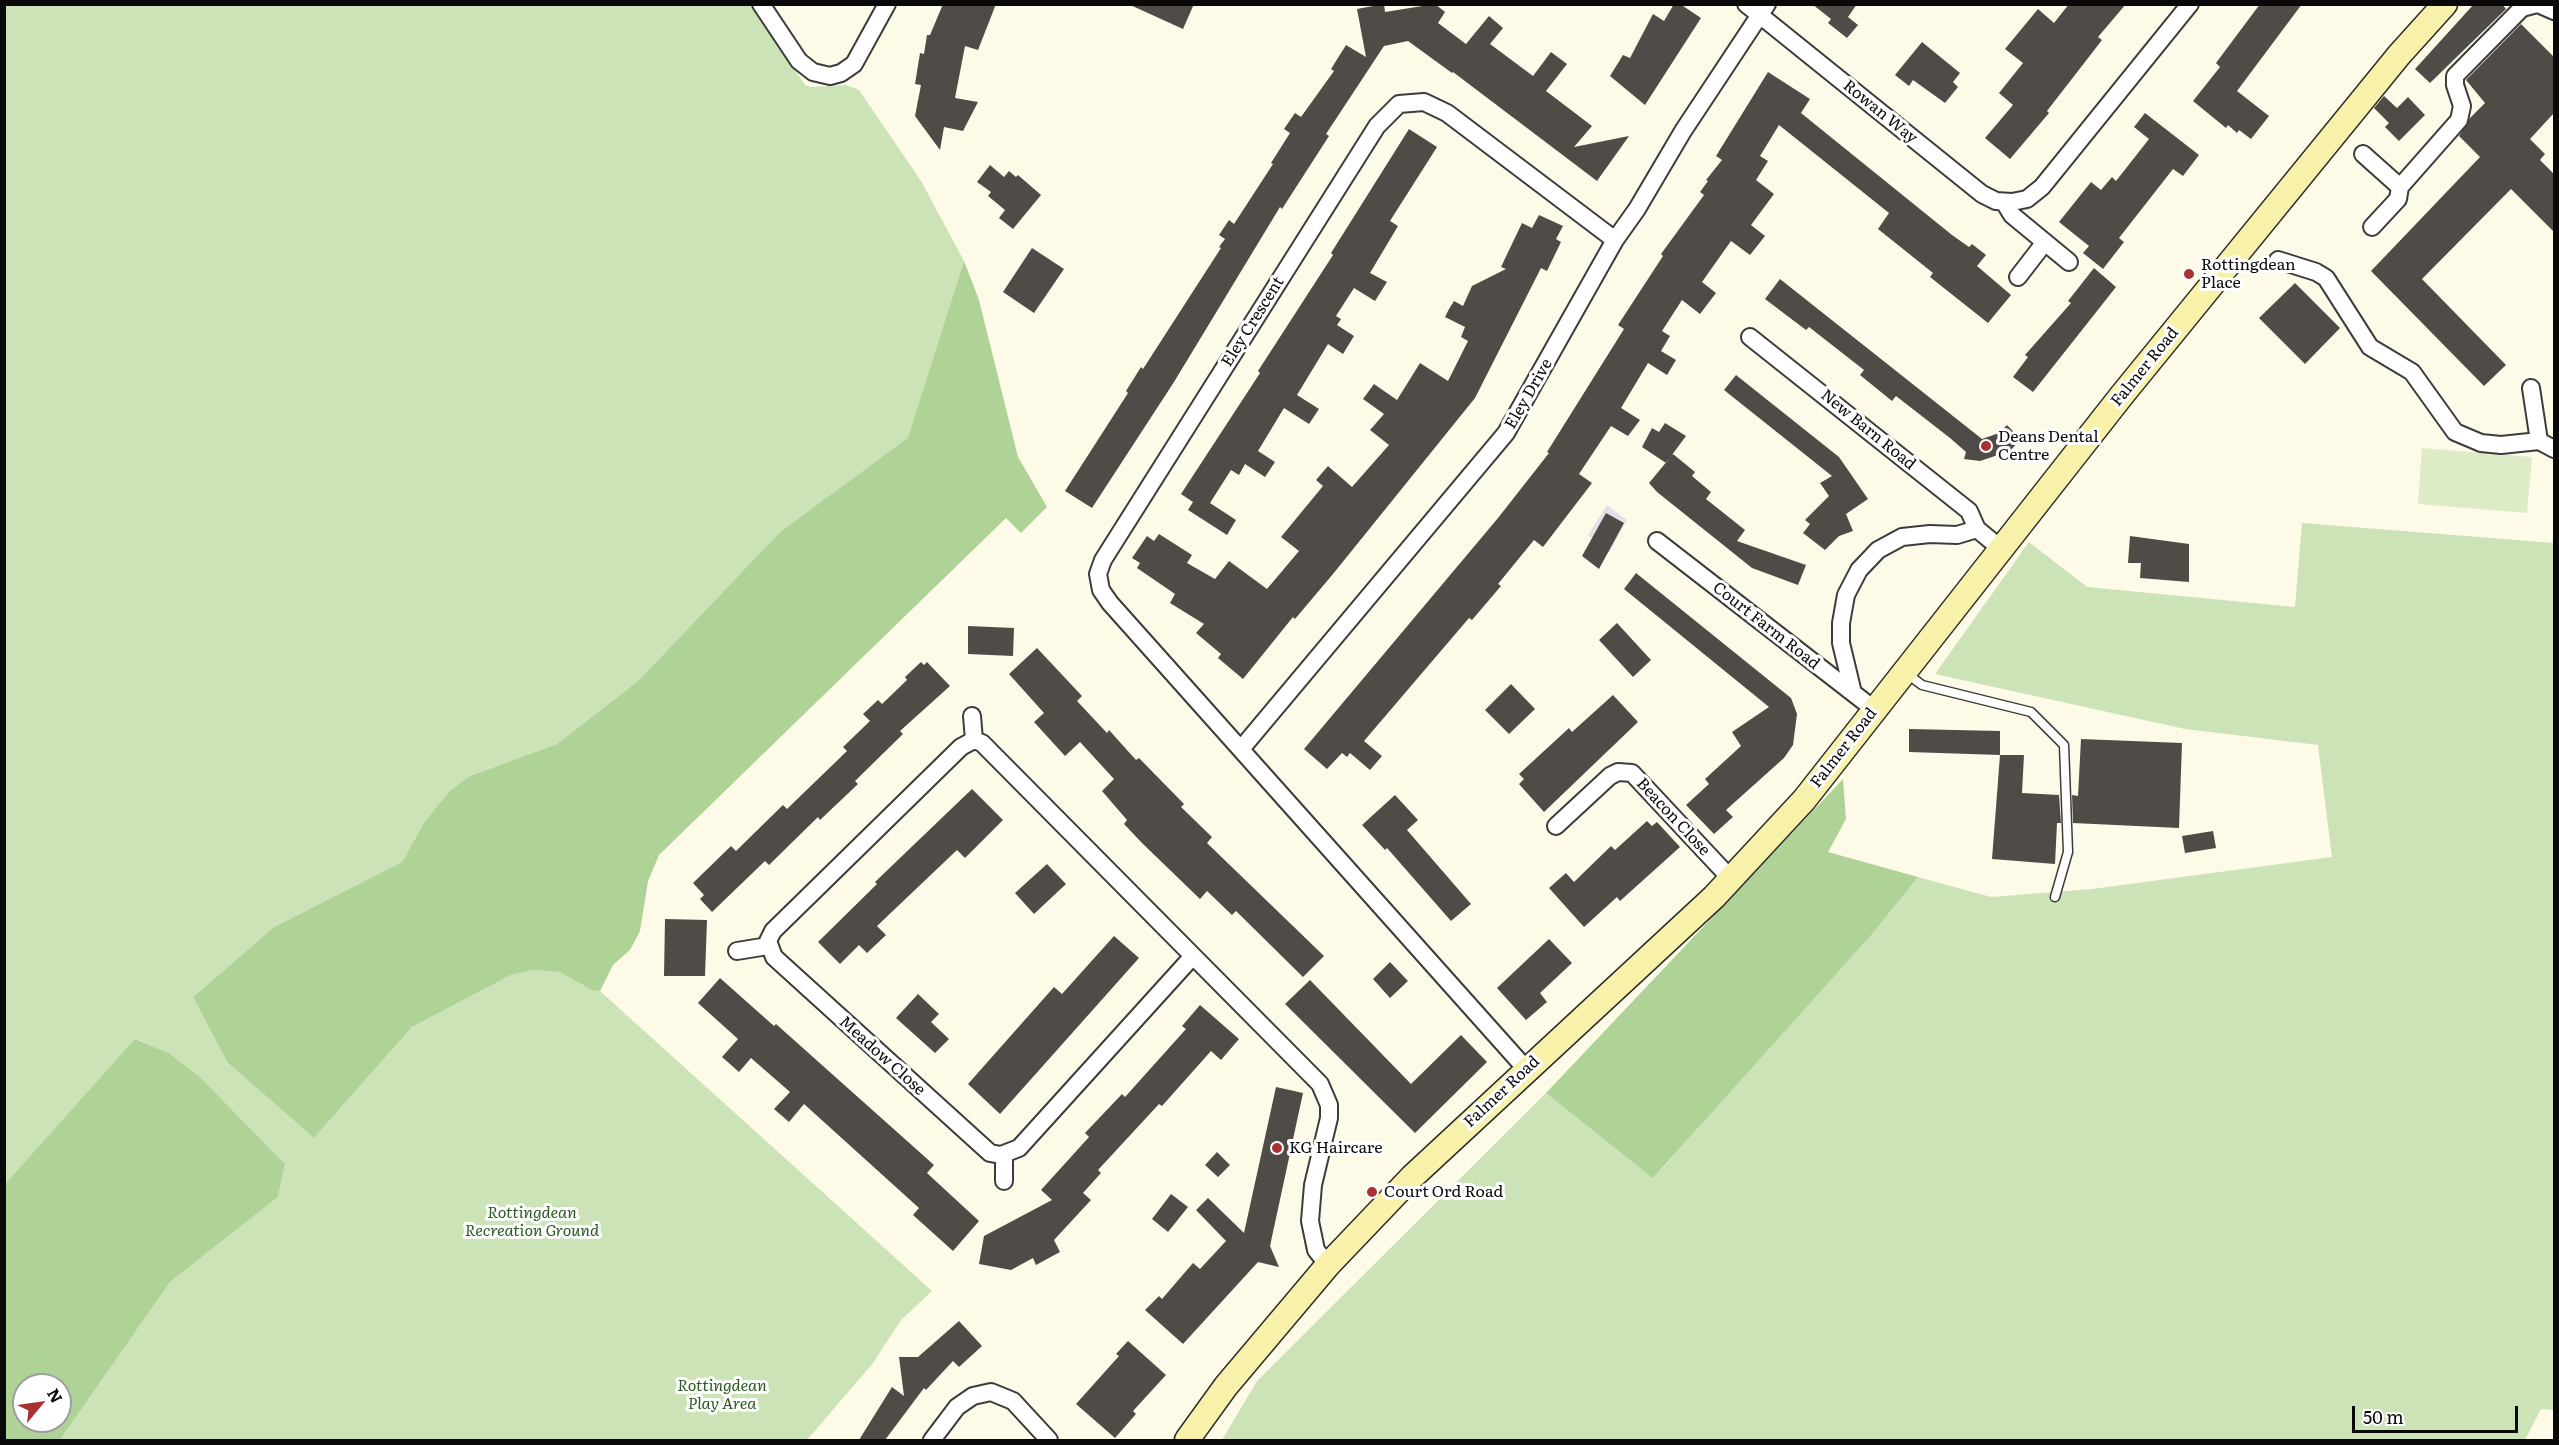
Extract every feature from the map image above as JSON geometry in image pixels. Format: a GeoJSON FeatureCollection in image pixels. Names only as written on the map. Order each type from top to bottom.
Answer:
{"type":"FeatureCollection","features":[{"type":"Feature","properties":{"kind":"main road","name":"Falmer Road"},"geometry":{"type":"LineString","coordinates":[[1187,1440],[1226,1386],[1328,1265],[1412,1177],[1731,879],[1804,800],[2000,548],[2372,88],[2445,4]]}},
{"type":"Feature","properties":{"kind":"street"},"geometry":{"type":"LineString","coordinates":[[761,4],[787,46],[807,68],[824,75],[847,70],[857,60],[887,4]]}},
{"type":"Feature","properties":{"kind":"street"},"geometry":{"type":"LineString","coordinates":[[2004,202],[2027,198],[2042,187],[2190,4]]}},
{"type":"Feature","properties":{"kind":"street"},"geometry":{"type":"LineString","coordinates":[[2372,227],[2398,199],[2400,187],[2459,120],[2462,106],[2455,85],[2455,76],[2522,8],[2537,4],[2554,11]]}},
{"type":"Feature","properties":{"kind":"street","name":"Rowan Way"},"geometry":{"type":"LineString","coordinates":[[1758,8],[1982,194],[2004,202],[2012,215],[2069,262]]}},
{"type":"Feature","properties":{"kind":"street","name":"Eley Drive"},"geometry":{"type":"LineString","coordinates":[[1241,749],[1506,433],[1615,240],[1758,8]]}},
{"type":"Feature","properties":{"kind":"street","name":"Eley Crescent"},"geometry":{"type":"LineString","coordinates":[[1241,749],[1110,603],[1100,588],[1098,571],[1377,126],[1400,104],[1416,101],[1431,104],[1466,127],[1615,240]]}},
{"type":"Feature","properties":{"kind":"street"},"geometry":{"type":"LineString","coordinates":[[2363,154],[2400,187]]}},
{"type":"Feature","properties":{"kind":"street"},"geometry":{"type":"LineString","coordinates":[[2018,277],[2045,242]]}},
{"type":"Feature","properties":{"kind":"street"},"geometry":{"type":"LineString","coordinates":[[2278,260],[2316,272],[2326,278],[2370,347],[2412,372],[2455,432],[2481,443],[2501,445],[2540,441],[2554,449]]}},
{"type":"Feature","properties":{"kind":"street","name":"New Barn Road"},"geometry":{"type":"LineString","coordinates":[[1750,337],[1969,511],[1977,529],[2000,548]]}},
{"type":"Feature","properties":{"kind":"street"},"geometry":{"type":"LineString","coordinates":[[2530,388],[2540,441]]}},
{"type":"Feature","properties":{"kind":"street"},"geometry":{"type":"LineString","coordinates":[[1853,693],[1841,643],[1841,623],[1846,595],[1859,570],[1878,550],[1902,537],[1930,534],[1958,535],[1977,529]]}},
{"type":"Feature","properties":{"kind":"street","name":"Court Farm Road"},"geometry":{"type":"LineString","coordinates":[[1657,541],[1875,710]]}},
{"type":"Feature","properties":{"kind":"street"},"geometry":{"type":"LineString","coordinates":[[972,716],[974,740]]}},
{"type":"Feature","properties":{"kind":"street"},"geometry":{"type":"LineString","coordinates":[[737,951],[768,946],[773,931],[862,841],[961,747],[974,740],[982,742],[1320,1084],[1329,1105],[1325,1137],[1310,1209],[1313,1241],[1320,1258],[1328,1265]]}},
{"type":"Feature","properties":{"kind":"street"},"geometry":{"type":"LineString","coordinates":[[1241,749],[1526,1069]]}},
{"type":"Feature","properties":{"kind":"street","name":"Beacon Close"},"geometry":{"type":"LineString","coordinates":[[1556,826],[1610,776],[1618,772],[1632,773],[1731,879]]}},
{"type":"Feature","properties":{"kind":"street","name":"Meadow Close"},"geometry":{"type":"LineString","coordinates":[[768,946],[774,957],[990,1153],[1004,1155]]}},
{"type":"Feature","properties":{"kind":"street"},"geometry":{"type":"LineString","coordinates":[[1004,1182],[1004,1155],[1019,1148],[1193,956]]}},
{"type":"Feature","properties":{"kind":"street"},"geometry":{"type":"LineString","coordinates":[[932,1440],[957,1407],[973,1396],[991,1392],[1013,1401],[1049,1440]]}},
{"type":"Feature","properties":{"kind":"lane"},"geometry":{"type":"LineString","coordinates":[[1903,671],[1922,685],[2031,712],[2064,745],[2068,852],[2055,897]]}},
{"type":"Feature","properties":{"kind":"shaded area"},"geometry":{"type":"Polygon","coordinates":[[[1607,505],[1627,520],[1609,553],[1588,535],[1607,505]]]}},
{"type":"Feature","properties":{"kind":"green space"},"geometry":{"type":"Polygon","coordinates":[[[4,5],[751,5],[805,85],[811,87],[846,85],[859,90],[921,181],[964,261],[909,438],[780,532],[638,681],[557,744],[470,776],[424,823],[402,862],[274,927],[193,997],[227,1062],[314,1138],[412,1027],[511,975],[533,970],[559,972],[592,990],[600,991],[932,1291],[901,1320],[873,1363],[807,1440],[60,1440],[65,1433],[72,1433],[72,1423],[170,1282],[278,1197],[285,1164],[200,1077],[169,1053],[136,1039],[5,1184],[4,5]]]}},
{"type":"Feature","properties":{"kind":"green space"},"geometry":{"type":"Polygon","coordinates":[[[964,261],[979,300],[1018,457],[1047,507],[1021,533],[1006,518],[659,855],[648,881],[640,931],[630,950],[613,965],[600,991],[592,990],[559,972],[533,970],[511,975],[412,1027],[314,1138],[227,1062],[193,997],[274,927],[402,862],[424,823],[450,791],[470,776],[557,744],[638,681],[780,532],[908,438],[964,261]]]}},
{"type":"Feature","properties":{"kind":"green space"},"geometry":{"type":"Polygon","coordinates":[[[2422,448],[2532,457],[2527,513],[2418,504],[2422,448]]]}},
{"type":"Feature","properties":{"kind":"green space"},"geometry":{"type":"Polygon","coordinates":[[[2302,523],[2554,543],[2554,1410],[2541,1409],[2525,1440],[1222,1440],[1257,1381],[1546,1093],[1659,1172],[1918,877],[1991,897],[2092,889],[2332,857],[2318,745],[2185,729],[1935,674],[2029,542],[2087,587],[2295,607],[2302,523]]]}},
{"type":"Feature","properties":{"kind":"green space"},"geometry":{"type":"Polygon","coordinates":[[[1843,779],[1846,819],[1828,852],[1918,877],[1871,935],[1653,1178],[1546,1093],[1843,779]]]}},
{"type":"Feature","properties":{"kind":"green space"},"geometry":{"type":"Polygon","coordinates":[[[135,1039],[169,1053],[200,1077],[285,1164],[278,1197],[170,1282],[72,1423],[72,1373],[12,1373],[12,1433],[65,1433],[60,1440],[5,1440],[5,1184],[135,1039]]]}},
{"type":"Feature","properties":{"kind":"building"},"geometry":{"type":"Polygon","coordinates":[[[943,4],[996,4],[978,50],[965,46],[955,98],[978,102],[963,131],[944,127],[940,150],[915,116],[921,85],[915,84],[920,53],[924,54],[927,35],[930,35],[943,4]]]}},
{"type":"Feature","properties":{"kind":"building"},"geometry":{"type":"Polygon","coordinates":[[[1128,4],[1194,4],[1183,29],[1128,4]]]}},
{"type":"Feature","properties":{"kind":"building"},"geometry":{"type":"Polygon","coordinates":[[[1384,4],[1385,12],[1435,4],[1445,12],[1438,23],[1466,44],[1489,16],[1503,28],[1490,44],[1533,76],[1551,52],[1567,64],[1546,91],[1592,126],[1574,147],[1629,136],[1597,181],[1453,72],[1408,41],[1384,46],[1326,134],[1329,136],[1282,209],[1280,207],[1174,382],[1092,508],[1065,491],[1128,393],[1126,391],[1141,367],[1143,369],[1221,248],[1219,247],[1225,239],[1219,235],[1229,220],[1234,224],[1273,164],[1271,163],[1290,133],[1284,129],[1295,113],[1301,117],[1334,71],[1331,69],[1346,45],[1366,57],[1357,9],[1384,4]]]}},
{"type":"Feature","properties":{"kind":"building"},"geometry":{"type":"Polygon","coordinates":[[[1674,4],[1680,4],[1701,18],[1645,105],[1610,76],[1623,55],[1630,58],[1653,14],[1664,21],[1674,4]]]}},
{"type":"Feature","properties":{"kind":"building"},"geometry":{"type":"Polygon","coordinates":[[[1812,4],[1857,4],[1848,17],[1858,25],[1847,38],[1828,23],[1831,19],[1812,4]]]}},
{"type":"Feature","properties":{"kind":"building"},"geometry":{"type":"Polygon","coordinates":[[[2069,4],[2126,4],[2098,37],[2102,40],[2047,111],[2049,113],[2010,159],[1985,138],[2013,105],[1999,93],[2023,63],[2005,49],[2038,9],[2054,23],[2069,4]]]}},
{"type":"Feature","properties":{"kind":"building"},"geometry":{"type":"Polygon","coordinates":[[[2260,4],[2302,4],[2237,91],[2269,116],[2251,139],[2239,130],[2237,133],[2228,125],[2226,128],[2193,101],[2220,67],[2216,63],[2260,4]]]}},
{"type":"Feature","properties":{"kind":"building"},"geometry":{"type":"Polygon","coordinates":[[[2474,4],[2502,4],[2506,9],[2430,83],[2415,69],[2474,4]]]}},
{"type":"Feature","properties":{"kind":"building"},"geometry":{"type":"Polygon","coordinates":[[[2521,24],[2554,57],[2554,113],[2530,139],[2545,154],[2540,160],[2554,174],[2554,232],[2511,189],[2422,279],[2506,365],[2484,386],[2371,271],[2480,157],[2459,136],[2470,118],[2485,103],[2466,80],[2521,24]]]}},
{"type":"Feature","properties":{"kind":"building"},"geometry":{"type":"Polygon","coordinates":[[[1922,42],[1960,73],[1953,82],[1958,87],[1945,103],[1913,80],[1909,86],[1895,75],[1922,42]]]}},
{"type":"Feature","properties":{"kind":"building"},"geometry":{"type":"Polygon","coordinates":[[[1768,72],[1810,99],[1801,113],[1952,235],[1969,247],[1972,244],[1986,255],[1977,266],[2011,295],[1988,323],[1930,277],[1933,273],[1878,229],[1889,213],[1779,125],[1760,156],[1768,161],[1756,180],[1774,194],[1751,225],[1765,236],[1750,255],[1731,241],[1702,282],[1716,293],[1700,314],[1682,300],[1662,331],[1670,336],[1661,351],[1676,360],[1667,375],[1648,363],[1621,408],[1640,420],[1628,436],[1611,426],[1579,474],[1592,483],[1543,547],[1534,540],[1498,584],[1501,586],[1472,620],[1469,618],[1364,741],[1382,756],[1370,770],[1350,753],[1347,757],[1342,753],[1327,769],[1304,749],[1498,518],[1549,453],[1547,452],[1624,329],[1618,325],[1663,256],[1661,254],[1704,195],[1700,192],[1708,181],[1706,180],[1722,160],[1716,156],[1768,72]]]}},
{"type":"Feature","properties":{"kind":"building"},"geometry":{"type":"Polygon","coordinates":[[[2384,96],[2397,108],[2408,97],[2425,115],[2399,141],[2385,127],[2389,123],[2374,108],[2384,96]]]}},
{"type":"Feature","properties":{"kind":"building"},"geometry":{"type":"Polygon","coordinates":[[[2145,113],[2199,155],[2183,176],[2173,169],[2119,238],[2124,242],[2103,269],[2083,253],[2089,246],[2059,222],[2091,182],[2101,190],[2112,177],[2116,181],[2149,139],[2134,127],[2145,113]]]}},
{"type":"Feature","properties":{"kind":"building"},"geometry":{"type":"Polygon","coordinates":[[[1409,129],[1437,147],[1390,221],[1398,226],[1370,273],[1387,282],[1375,301],[1354,288],[1336,316],[1341,319],[1337,325],[1354,336],[1343,354],[1328,344],[1297,395],[1319,409],[1309,424],[1284,408],[1258,451],[1275,462],[1265,477],[1245,464],[1239,475],[1231,470],[1210,503],[1236,520],[1227,535],[1188,510],[1193,502],[1181,494],[1260,373],[1258,371],[1333,255],[1331,253],[1409,129]]]}},
{"type":"Feature","properties":{"kind":"building"},"geometry":{"type":"Polygon","coordinates":[[[990,165],[1004,177],[1009,171],[1016,177],[1018,175],[1041,195],[1013,229],[999,218],[1005,210],[988,196],[991,192],[977,182],[990,165]]]}},
{"type":"Feature","properties":{"kind":"building"},"geometry":{"type":"Polygon","coordinates":[[[1539,215],[1563,226],[1556,239],[1561,242],[1547,271],[1541,268],[1475,398],[1333,574],[1295,619],[1293,617],[1243,679],[1218,658],[1221,654],[1196,633],[1204,624],[1170,603],[1175,594],[1137,568],[1140,563],[1132,558],[1147,536],[1154,541],[1159,534],[1192,555],[1187,563],[1215,579],[1229,561],[1267,589],[1299,551],[1281,537],[1323,486],[1316,480],[1328,466],[1352,487],[1389,445],[1370,430],[1384,414],[1363,399],[1374,384],[1397,400],[1420,363],[1448,381],[1468,341],[1461,337],[1465,327],[1445,317],[1449,309],[1454,301],[1463,306],[1472,286],[1506,269],[1501,267],[1522,223],[1532,228],[1539,215]]]}},
{"type":"Feature","properties":{"kind":"building"},"geometry":{"type":"Polygon","coordinates":[[[1032,248],[1064,269],[1034,313],[1003,292],[1032,248]]]}},
{"type":"Feature","properties":{"kind":"building"},"geometry":{"type":"Polygon","coordinates":[[[2094,268],[2116,287],[2033,392],[2013,377],[2028,357],[2025,355],[2071,303],[2068,301],[2094,268]]]}},
{"type":"Feature","properties":{"kind":"building"},"geometry":{"type":"Polygon","coordinates":[[[1780,279],[1982,439],[1999,433],[2007,425],[2021,439],[2010,451],[1980,461],[1964,459],[1966,452],[1950,438],[1896,396],[1892,401],[1860,375],[1864,370],[1809,327],[1806,330],[1765,299],[1780,279]]]}},
{"type":"Feature","properties":{"kind":"building"},"geometry":{"type":"Polygon","coordinates":[[[2295,283],[2340,328],[2305,364],[2259,318],[2295,283]]]}},
{"type":"Feature","properties":{"kind":"building"},"geometry":{"type":"Polygon","coordinates":[[[1736,375],[1839,457],[1868,499],[1846,514],[1853,531],[1839,536],[1825,550],[1803,533],[1810,524],[1805,520],[1829,496],[1820,483],[1832,476],[1724,390],[1736,375]]]}},
{"type":"Feature","properties":{"kind":"building"},"geometry":{"type":"Polygon","coordinates":[[[1665,423],[1686,436],[1666,463],[1642,447],[1652,428],[1659,432],[1665,423]]]}},
{"type":"Feature","properties":{"kind":"building"},"geometry":{"type":"Polygon","coordinates":[[[1673,454],[1695,472],[1692,476],[1711,492],[1706,499],[1745,530],[1737,541],[1806,565],[1798,585],[1752,568],[1657,492],[1649,483],[1673,454]]]}},
{"type":"Feature","properties":{"kind":"building"},"geometry":{"type":"Polygon","coordinates":[[[1606,513],[1624,523],[1599,569],[1582,556],[1606,513]]]}},
{"type":"Feature","properties":{"kind":"building"},"geometry":{"type":"Polygon","coordinates":[[[2130,536],[2189,544],[2189,582],[2140,578],[2141,563],[2128,563],[2130,536]]]}},
{"type":"Feature","properties":{"kind":"building"},"geometry":{"type":"Polygon","coordinates":[[[1636,573],[1791,698],[1797,714],[1793,745],[1784,758],[1726,810],[1733,817],[1714,834],[1686,805],[1709,784],[1705,779],[1741,746],[1732,732],[1769,707],[1624,589],[1636,573]]]}},
{"type":"Feature","properties":{"kind":"building"},"geometry":{"type":"Polygon","coordinates":[[[1617,623],[1651,660],[1633,677],[1599,640],[1617,623]]]}},
{"type":"Feature","properties":{"kind":"building"},"geometry":{"type":"Polygon","coordinates":[[[968,626],[1014,628],[1013,656],[968,654],[968,626]]]}},
{"type":"Feature","properties":{"kind":"building"},"geometry":{"type":"Polygon","coordinates":[[[1037,648],[1082,696],[1077,701],[1107,733],[1109,730],[1136,760],[1139,758],[1184,804],[1181,807],[1212,837],[1207,843],[1324,956],[1303,977],[1236,911],[1232,915],[1207,891],[1200,899],[1142,843],[1124,824],[1127,820],[1102,791],[1114,779],[1080,742],[1065,756],[1034,722],[1044,713],[1009,674],[1037,648]]]}},
{"type":"Feature","properties":{"kind":"building"},"geometry":{"type":"Polygon","coordinates":[[[921,662],[924,665],[927,662],[950,686],[900,731],[903,734],[855,781],[858,784],[820,820],[818,817],[769,865],[765,861],[712,912],[700,899],[704,895],[693,883],[731,846],[736,851],[783,805],[787,809],[847,751],[843,747],[870,721],[863,714],[878,700],[882,704],[907,680],[905,677],[921,662]]]}},
{"type":"Feature","properties":{"kind":"building"},"geometry":{"type":"Polygon","coordinates":[[[1511,684],[1535,709],[1509,734],[1485,710],[1511,684]]]}},
{"type":"Feature","properties":{"kind":"building"},"geometry":{"type":"Polygon","coordinates":[[[1613,695],[1638,722],[1544,812],[1519,784],[1524,779],[1519,774],[1569,728],[1572,732],[1613,695]]]}},
{"type":"Feature","properties":{"kind":"building"},"geometry":{"type":"Polygon","coordinates":[[[1909,729],[2000,731],[2000,755],[1909,752],[1909,729]]]}},
{"type":"Feature","properties":{"kind":"building"},"geometry":{"type":"Polygon","coordinates":[[[2081,739],[2182,743],[2179,828],[2073,823],[2072,795],[2078,796],[2081,739]]]}},
{"type":"Feature","properties":{"kind":"building"},"geometry":{"type":"Polygon","coordinates":[[[2000,755],[2024,755],[2022,793],[2059,795],[2061,823],[2057,823],[2055,864],[1992,859],[2000,755]]]}},
{"type":"Feature","properties":{"kind":"building"},"geometry":{"type":"Polygon","coordinates":[[[972,789],[1003,820],[965,858],[957,850],[877,926],[886,935],[867,953],[859,945],[840,964],[818,942],[877,884],[875,882],[972,789]]]}},
{"type":"Feature","properties":{"kind":"building"},"geometry":{"type":"Polygon","coordinates":[[[1395,795],[1418,820],[1407,830],[1471,904],[1451,921],[1387,848],[1385,850],[1362,825],[1395,795]]]}},
{"type":"Feature","properties":{"kind":"building"},"geometry":{"type":"Polygon","coordinates":[[[1647,821],[1652,826],[1657,822],[1680,847],[1620,901],[1617,897],[1584,927],[1549,888],[1566,873],[1574,882],[1611,846],[1615,850],[1647,821]]]}},
{"type":"Feature","properties":{"kind":"building"},"geometry":{"type":"Polygon","coordinates":[[[2213,831],[2216,848],[2185,853],[2182,836],[2213,831]]]}},
{"type":"Feature","properties":{"kind":"building"},"geometry":{"type":"Polygon","coordinates":[[[1047,864],[1066,884],[1034,914],[1015,893],[1047,864]]]}},
{"type":"Feature","properties":{"kind":"building"},"geometry":{"type":"Polygon","coordinates":[[[665,919],[707,920],[705,976],[664,976],[665,919]]]}},
{"type":"Feature","properties":{"kind":"building"},"geometry":{"type":"Polygon","coordinates":[[[1114,936],[1139,958],[1000,1114],[968,1084],[1054,987],[1062,994],[1114,936]]]}},
{"type":"Feature","properties":{"kind":"building"},"geometry":{"type":"Polygon","coordinates":[[[1549,939],[1572,963],[1540,993],[1547,1002],[1526,1020],[1497,988],[1549,939]]]}},
{"type":"Feature","properties":{"kind":"building"},"geometry":{"type":"Polygon","coordinates":[[[1390,962],[1408,981],[1390,998],[1373,979],[1390,962]]]}},
{"type":"Feature","properties":{"kind":"building"},"geometry":{"type":"Polygon","coordinates":[[[720,978],[774,1026],[776,1024],[934,1165],[927,1173],[979,1221],[953,1251],[913,1215],[919,1208],[804,1104],[789,1122],[774,1109],[790,1092],[751,1058],[739,1072],[722,1057],[738,1039],[698,1003],[720,978]]]}},
{"type":"Feature","properties":{"kind":"building"},"geometry":{"type":"Polygon","coordinates":[[[1310,980],[1411,1084],[1461,1035],[1487,1062],[1415,1133],[1285,1004],[1310,980]]]}},
{"type":"Feature","properties":{"kind":"building"},"geometry":{"type":"Polygon","coordinates":[[[918,994],[939,1014],[931,1022],[949,1039],[935,1053],[896,1018],[918,994]]]}},
{"type":"Feature","properties":{"kind":"building"},"geometry":{"type":"Polygon","coordinates":[[[1200,1005],[1239,1039],[1221,1060],[1211,1051],[1162,1106],[1159,1104],[1098,1170],[1101,1173],[1083,1193],[1091,1200],[1054,1240],[1060,1252],[1036,1265],[1033,1258],[1011,1270],[979,1264],[984,1236],[1052,1200],[1041,1190],[1089,1137],[1085,1133],[1122,1094],[1125,1097],[1186,1029],[1182,1026],[1200,1005]]]}},
{"type":"Feature","properties":{"kind":"building"},"geometry":{"type":"Polygon","coordinates":[[[1276,1087],[1303,1093],[1270,1246],[1279,1267],[1258,1262],[1183,1344],[1145,1310],[1159,1296],[1162,1299],[1193,1263],[1200,1269],[1226,1241],[1196,1210],[1208,1198],[1244,1233],[1276,1087]]]}},
{"type":"Feature","properties":{"kind":"building"},"geometry":{"type":"Polygon","coordinates":[[[1217,1152],[1230,1165],[1218,1177],[1205,1165],[1217,1152]]]}},
{"type":"Feature","properties":{"kind":"building"},"geometry":{"type":"Polygon","coordinates":[[[1171,1194],[1188,1207],[1168,1232],[1152,1219],[1171,1194]]]}},
{"type":"Feature","properties":{"kind":"building"},"geometry":{"type":"Polygon","coordinates":[[[959,1321],[982,1346],[959,1367],[953,1361],[926,1390],[924,1388],[885,1440],[859,1440],[892,1387],[904,1396],[899,1357],[918,1357],[959,1321]]]}},
{"type":"Feature","properties":{"kind":"building"},"geometry":{"type":"Polygon","coordinates":[[[1128,1341],[1166,1375],[1133,1411],[1136,1414],[1115,1438],[1076,1404],[1119,1356],[1116,1354],[1128,1341]]]}},
{"type":"Feature","properties":{"kind":"place","name":"Rottingdean Place"},"geometry":{"type":"Point","coordinates":[2189,274]}},
{"type":"Feature","properties":{"kind":"place","name":"Deans Dental Centre"},"geometry":{"type":"Point","coordinates":[1986,446]}},
{"type":"Feature","properties":{"kind":"place","name":"KG Haircare"},"geometry":{"type":"Point","coordinates":[1277,1148]}},
{"type":"Feature","properties":{"kind":"place","name":"Court Ord Road"},"geometry":{"type":"Point","coordinates":[1372,1192]}},
{"type":"Feature","properties":{"kind":"park label","name":"Rottingdean Recreation Ground"},"geometry":{"type":"Point","coordinates":[532,1222]}},
{"type":"Feature","properties":{"kind":"park label","name":"Rottingdean Play Area"},"geometry":{"type":"Point","coordinates":[722,1395]}}]}
